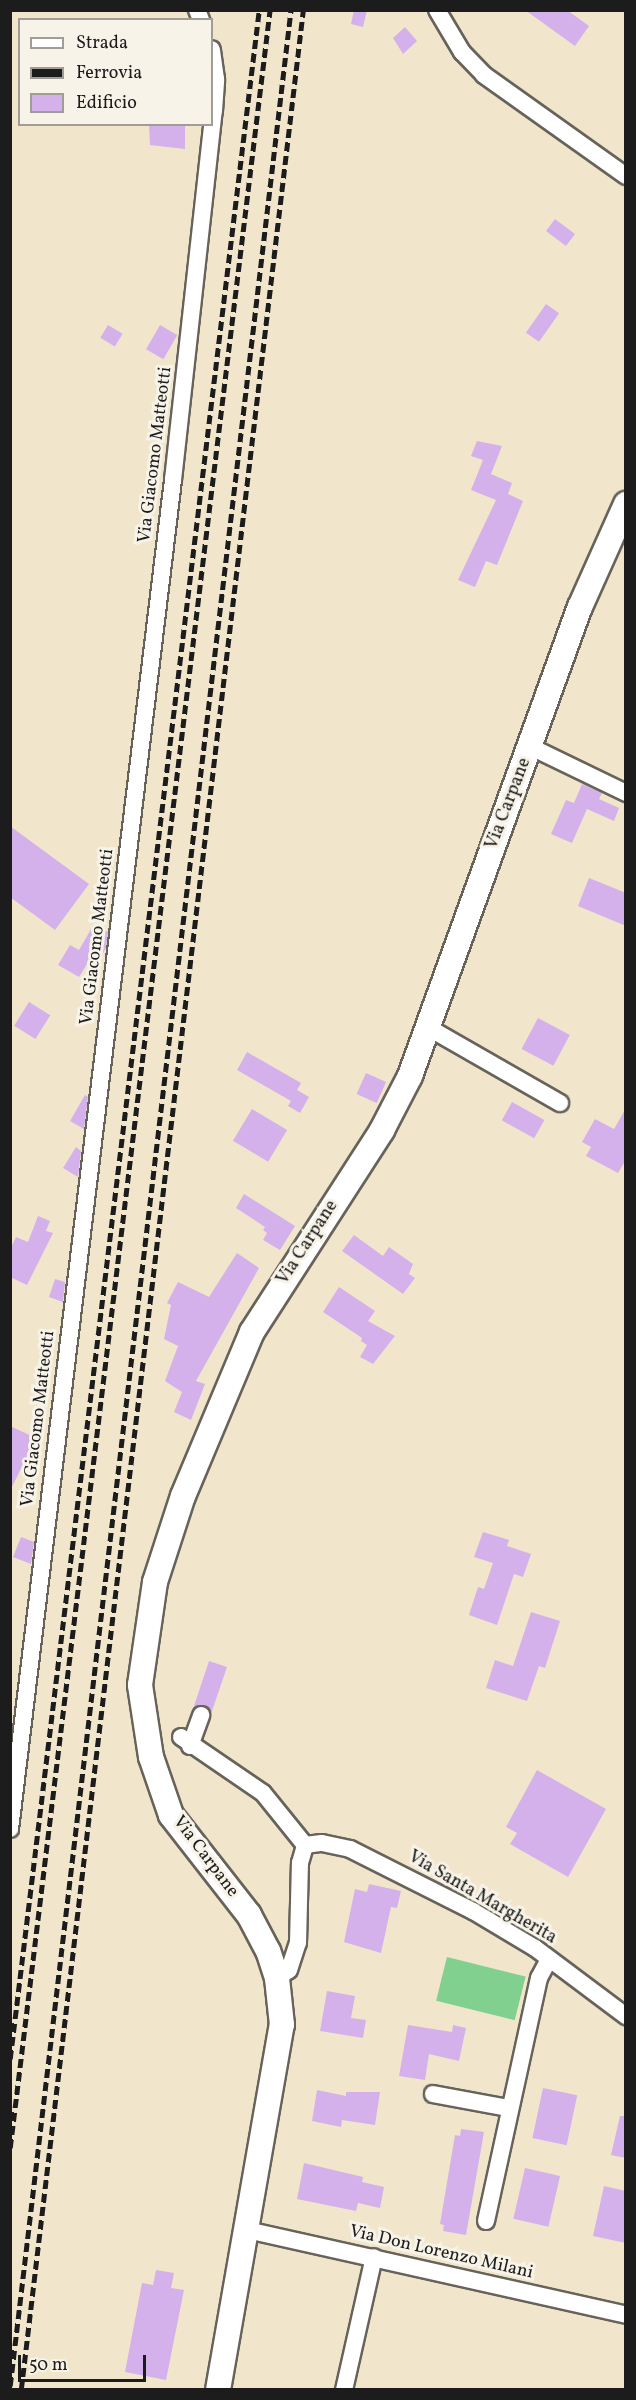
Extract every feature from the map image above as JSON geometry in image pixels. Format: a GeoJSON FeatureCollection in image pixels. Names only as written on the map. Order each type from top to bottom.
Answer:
{"type":"FeatureCollection","features":[{"type":"Feature","properties":{"kind":"street"},"geometry":{"type":"LineString","coordinates":[[437,10],[462,52],[484,75],[626,176]]}},
{"type":"Feature","properties":{"kind":"street","name":"Via Giacomo Matteotti"},"geometry":{"type":"LineString","coordinates":[[213,56],[216,79],[213,120]]}},
{"type":"Feature","properties":{"kind":"street","name":"Via Giacomo Matteotti"},"geometry":{"type":"LineString","coordinates":[[10,1829],[178,435],[212,126]]}},
{"type":"Feature","properties":{"kind":"street","name":"Via Carpane"},"geometry":{"type":"LineString","coordinates":[[218,2390],[279,2044],[277,1978],[249,1915],[171,1815],[143,1720],[142,1656],[155,1582],[173,1522],[252,1332],[382,1130],[429,1028],[453,950],[531,747],[580,607],[626,504]]}},
{"type":"Feature","properties":{"kind":"street"},"geometry":{"type":"LineString","coordinates":[[531,747],[626,794]]}},
{"type":"Feature","properties":{"kind":"street"},"geometry":{"type":"LineString","coordinates":[[429,1028],[560,1103]]}},
{"type":"Feature","properties":{"kind":"street"},"geometry":{"type":"LineString","coordinates":[[201,1715],[186,1741],[263,1793],[305,1845],[300,1863],[298,1943],[289,1970],[277,1978]]}},
{"type":"Feature","properties":{"kind":"street","name":"Via Santa Margherita"},"geometry":{"type":"LineString","coordinates":[[305,1845],[322,1843],[350,1849],[388,1866],[473,1911],[549,1959],[626,2016]]}},
{"type":"Feature","properties":{"kind":"street"},"geometry":{"type":"LineString","coordinates":[[486,2221],[508,2108],[539,1978],[549,1959]]}},
{"type":"Feature","properties":{"kind":"street"},"geometry":{"type":"LineString","coordinates":[[433,2094],[508,2108]]}},
{"type":"Feature","properties":{"kind":"street","name":"Via Don Lorenzo Milani"},"geometry":{"type":"LineString","coordinates":[[247,2230],[626,2315]]}},
{"type":"Feature","properties":{"kind":"street"},"geometry":{"type":"LineString","coordinates":[[344,2390],[374,2257]]}},
{"type":"Feature","properties":{"kind":"green space"},"geometry":{"type":"Polygon","coordinates":[[[447,1957],[526,1977],[515,2020],[436,2001],[447,1957]]]}},
{"type":"Feature","properties":{"kind":"building"},"geometry":{"type":"Polygon","coordinates":[[[354,10],[367,10],[363,27],[351,24],[354,10]]]}},
{"type":"Feature","properties":{"kind":"building"},"geometry":{"type":"Polygon","coordinates":[[[525,10],[567,10],[589,26],[575,46],[525,10]]]}},
{"type":"Feature","properties":{"kind":"building"},"geometry":{"type":"Polygon","coordinates":[[[405,27],[417,41],[403,54],[393,38],[405,27]]]}},
{"type":"Feature","properties":{"kind":"building"},"geometry":{"type":"Polygon","coordinates":[[[149,126],[185,126],[185,149],[150,145],[149,126]]]}},
{"type":"Feature","properties":{"kind":"building"},"geometry":{"type":"Polygon","coordinates":[[[555,219],[575,234],[566,246],[546,231],[555,219]]]}},
{"type":"Feature","properties":{"kind":"building"},"geometry":{"type":"Polygon","coordinates":[[[546,304],[559,313],[539,342],[526,333],[546,304]]]}},
{"type":"Feature","properties":{"kind":"building"},"geometry":{"type":"Polygon","coordinates":[[[108,325],[123,334],[115,347],[100,338],[108,325]]]}},
{"type":"Feature","properties":{"kind":"building"},"geometry":{"type":"Polygon","coordinates":[[[160,325],[177,335],[163,359],[146,349],[160,325]]]}},
{"type":"Feature","properties":{"kind":"building"},"geometry":{"type":"Polygon","coordinates":[[[477,441],[502,446],[491,474],[512,483],[508,494],[523,501],[497,565],[486,561],[475,587],[458,580],[496,500],[471,490],[483,460],[471,456],[477,441]]]}},
{"type":"Feature","properties":{"kind":"building"},"geometry":{"type":"Polygon","coordinates":[[[582,784],[602,793],[599,799],[619,808],[614,821],[587,809],[572,843],[551,834],[566,800],[574,803],[582,784]]]}},
{"type":"Feature","properties":{"kind":"building"},"geometry":{"type":"Polygon","coordinates":[[[10,826],[89,884],[55,930],[10,897],[10,826]]]}},
{"type":"Feature","properties":{"kind":"building"},"geometry":{"type":"Polygon","coordinates":[[[589,878],[626,893],[626,926],[578,906],[589,878]]]}},
{"type":"Feature","properties":{"kind":"building"},"geometry":{"type":"Polygon","coordinates":[[[94,924],[108,932],[106,948],[97,964],[90,959],[79,977],[58,965],[70,945],[79,950],[94,924]]]}},
{"type":"Feature","properties":{"kind":"building"},"geometry":{"type":"Polygon","coordinates":[[[29,1002],[50,1015],[35,1039],[14,1026],[29,1002]]]}},
{"type":"Feature","properties":{"kind":"building"},"geometry":{"type":"Polygon","coordinates":[[[538,1018],[570,1035],[553,1066],[522,1049],[538,1018]]]}},
{"type":"Feature","properties":{"kind":"building"},"geometry":{"type":"Polygon","coordinates":[[[247,1052],[301,1083],[297,1090],[309,1097],[300,1113],[288,1106],[291,1101],[237,1070],[247,1052]]]}},
{"type":"Feature","properties":{"kind":"building"},"geometry":{"type":"Polygon","coordinates":[[[366,1073],[386,1082],[377,1103],[357,1094],[366,1073]]]}},
{"type":"Feature","properties":{"kind":"building"},"geometry":{"type":"Polygon","coordinates":[[[85,1095],[88,1097],[84,1129],[70,1121],[85,1095]]]}},
{"type":"Feature","properties":{"kind":"building"},"geometry":{"type":"Polygon","coordinates":[[[512,1102],[544,1120],[534,1138],[502,1120],[512,1102]]]}},
{"type":"Feature","properties":{"kind":"building"},"geometry":{"type":"Polygon","coordinates":[[[626,1108],[626,1160],[618,1173],[586,1156],[591,1147],[582,1142],[595,1119],[614,1129],[626,1108]]]}},
{"type":"Feature","properties":{"kind":"building"},"geometry":{"type":"Polygon","coordinates":[[[252,1109],[287,1130],[268,1162],[233,1141],[252,1109]]]}},
{"type":"Feature","properties":{"kind":"building"},"geometry":{"type":"Polygon","coordinates":[[[76,1147],[81,1151],[78,1177],[63,1168],[76,1147]]]}},
{"type":"Feature","properties":{"kind":"building"},"geometry":{"type":"Polygon","coordinates":[[[244,1194],[295,1226],[280,1250],[263,1240],[267,1233],[263,1230],[265,1227],[236,1208],[244,1194]]]}},
{"type":"Feature","properties":{"kind":"building"},"geometry":{"type":"Polygon","coordinates":[[[38,1216],[50,1221],[46,1231],[53,1233],[27,1285],[10,1277],[10,1250],[16,1237],[28,1242],[38,1216]]]}},
{"type":"Feature","properties":{"kind":"building"},"geometry":{"type":"Polygon","coordinates":[[[354,1235],[383,1256],[389,1247],[413,1264],[409,1274],[415,1278],[403,1294],[342,1251],[354,1235]]]}},
{"type":"Feature","properties":{"kind":"building"},"geometry":{"type":"Polygon","coordinates":[[[237,1253],[259,1268],[196,1381],[205,1384],[191,1420],[174,1412],[182,1392],[165,1381],[178,1346],[164,1339],[171,1305],[167,1303],[178,1282],[209,1297],[237,1253]]]}},
{"type":"Feature","properties":{"kind":"building"},"geometry":{"type":"Polygon","coordinates":[[[55,1279],[65,1282],[63,1302],[49,1297],[55,1279]]]}},
{"type":"Feature","properties":{"kind":"building"},"geometry":{"type":"Polygon","coordinates":[[[339,1287],[375,1311],[368,1321],[395,1336],[373,1364],[360,1357],[367,1345],[361,1341],[362,1338],[323,1312],[339,1287]]]}},
{"type":"Feature","properties":{"kind":"building"},"geometry":{"type":"Polygon","coordinates":[[[10,1426],[36,1438],[10,1491],[10,1426]]]}},
{"type":"Feature","properties":{"kind":"building"},"geometry":{"type":"Polygon","coordinates":[[[483,1532],[509,1540],[507,1546],[531,1554],[523,1577],[514,1574],[497,1625],[469,1615],[478,1587],[484,1589],[493,1563],[474,1557],[483,1532]]]}},
{"type":"Feature","properties":{"kind":"building"},"geometry":{"type":"Polygon","coordinates":[[[21,1537],[34,1542],[31,1564],[13,1557],[21,1537]]]}},
{"type":"Feature","properties":{"kind":"building"},"geometry":{"type":"Polygon","coordinates":[[[531,1612],[560,1621],[545,1668],[539,1666],[527,1701],[486,1688],[495,1660],[513,1666],[531,1612]]]}},
{"type":"Feature","properties":{"kind":"building"},"geometry":{"type":"Polygon","coordinates":[[[209,1661],[227,1667],[211,1714],[204,1705],[193,1709],[209,1661]]]}},
{"type":"Feature","properties":{"kind":"building"},"geometry":{"type":"Polygon","coordinates":[[[537,1770],[606,1809],[568,1877],[510,1844],[517,1833],[506,1827],[537,1770]]]}},
{"type":"Feature","properties":{"kind":"building"},"geometry":{"type":"Polygon","coordinates":[[[369,1884],[401,1891],[397,1908],[391,1907],[381,1953],[344,1942],[355,1889],[367,1892],[369,1884]]]}},
{"type":"Feature","properties":{"kind":"building"},"geometry":{"type":"Polygon","coordinates":[[[327,1991],[355,1996],[351,2018],[366,2020],[363,2038],[320,2031],[327,1991]]]}},
{"type":"Feature","properties":{"kind":"building"},"geometry":{"type":"Polygon","coordinates":[[[408,2025],[452,2032],[453,2025],[466,2028],[459,2061],[429,2054],[425,2080],[399,2076],[408,2025]]]}},
{"type":"Feature","properties":{"kind":"building"},"geometry":{"type":"Polygon","coordinates":[[[543,2088],[577,2095],[567,2145],[532,2138],[543,2088]]]}},
{"type":"Feature","properties":{"kind":"building"},"geometry":{"type":"Polygon","coordinates":[[[317,2090],[346,2096],[346,2092],[380,2092],[375,2125],[342,2120],[341,2127],[312,2121],[317,2090]]]}},
{"type":"Feature","properties":{"kind":"building"},"geometry":{"type":"Polygon","coordinates":[[[620,2116],[626,2116],[626,2158],[611,2155],[620,2116]]]}},
{"type":"Feature","properties":{"kind":"building"},"geometry":{"type":"Polygon","coordinates":[[[461,2129],[484,2132],[466,2235],[443,2231],[444,2225],[440,2224],[455,2135],[460,2136],[461,2129]]]}},
{"type":"Feature","properties":{"kind":"building"},"geometry":{"type":"Polygon","coordinates":[[[304,2163],[363,2177],[362,2182],[384,2187],[380,2208],[358,2203],[356,2211],[297,2199],[304,2163]]]}},
{"type":"Feature","properties":{"kind":"building"},"geometry":{"type":"Polygon","coordinates":[[[525,2168],[560,2176],[548,2227],[513,2219],[525,2168]]]}},
{"type":"Feature","properties":{"kind":"building"},"geometry":{"type":"Polygon","coordinates":[[[604,2186],[626,2191],[626,2243],[593,2236],[604,2186]]]}},
{"type":"Feature","properties":{"kind":"building"},"geometry":{"type":"Polygon","coordinates":[[[156,2270],[174,2273],[171,2288],[184,2290],[166,2380],[125,2372],[142,2283],[153,2285],[156,2270]]]}},
{"type":"Feature","properties":{"kind":"railway"},"geometry":{"type":"LineString","coordinates":[[10,2059],[259,10]]}},
{"type":"Feature","properties":{"kind":"railway"},"geometry":{"type":"LineString","coordinates":[[10,2148],[270,10]]}},
{"type":"Feature","properties":{"kind":"railway"},"geometry":{"type":"LineString","coordinates":[[10,2386],[291,10]]}},
{"type":"Feature","properties":{"kind":"railway"},"geometry":{"type":"LineString","coordinates":[[21,2390],[303,10]]}}]}
